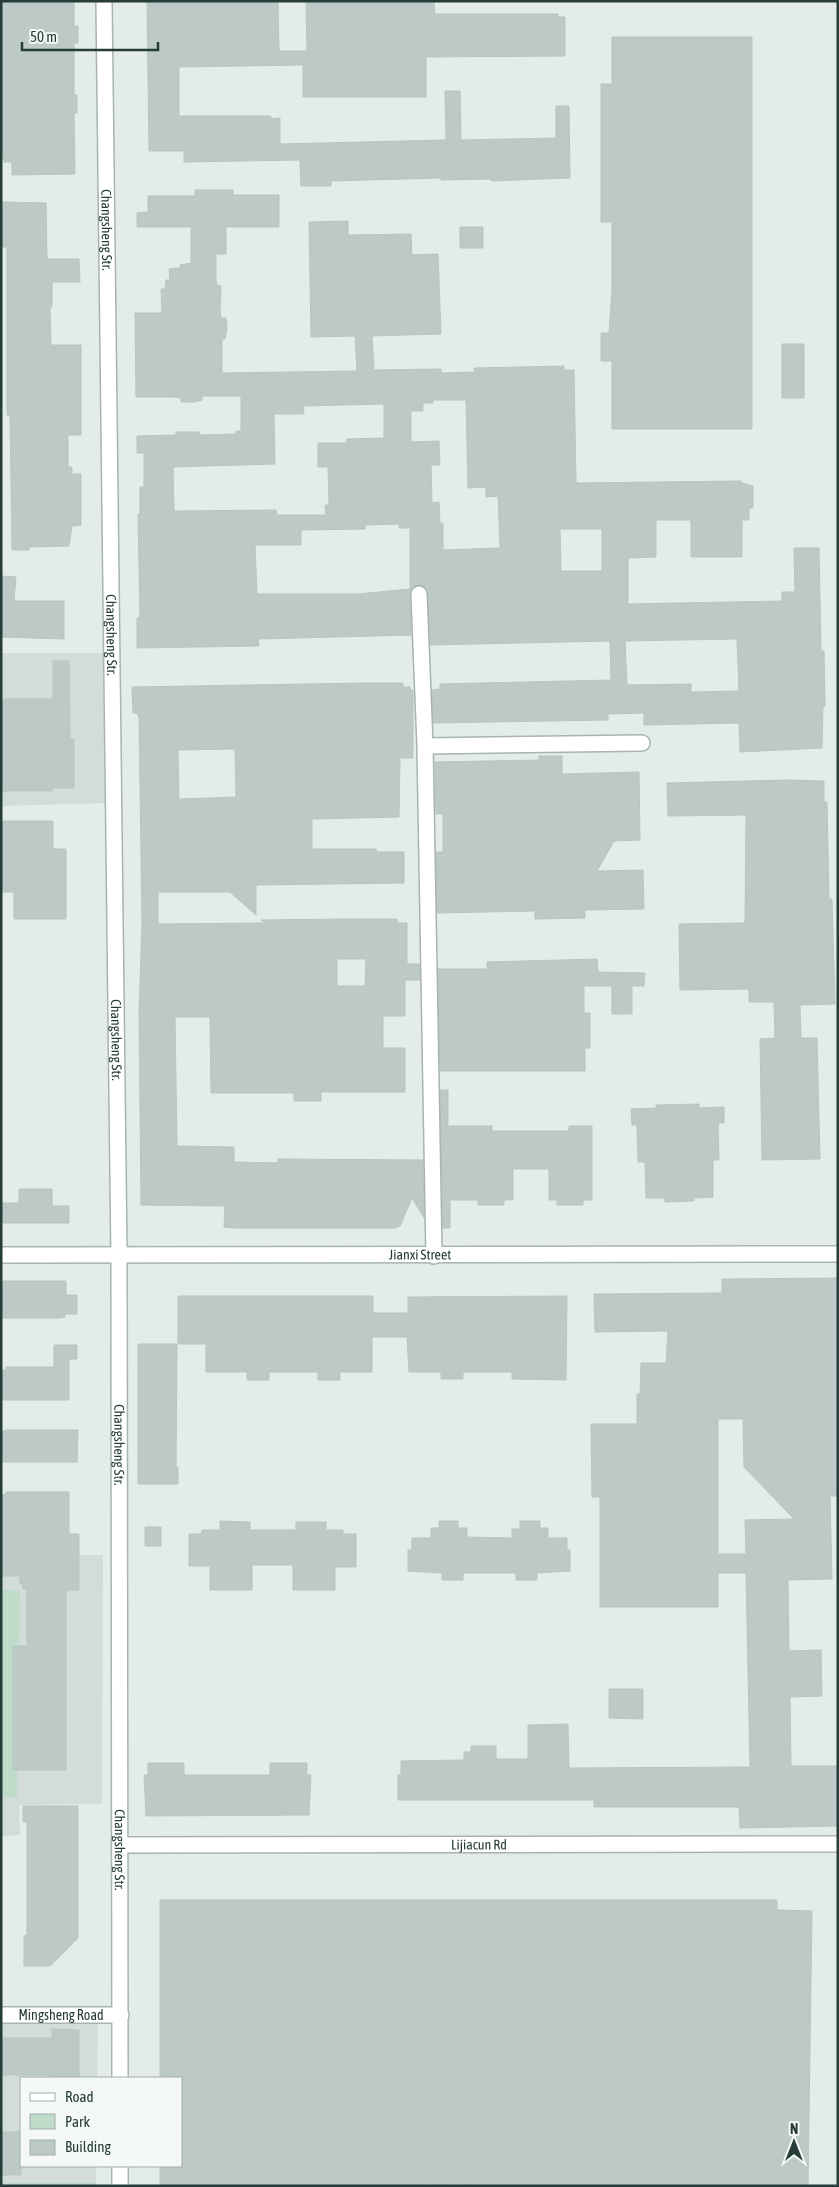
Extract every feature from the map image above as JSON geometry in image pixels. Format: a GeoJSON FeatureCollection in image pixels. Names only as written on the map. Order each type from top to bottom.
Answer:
{"type":"FeatureCollection","features":[{"type":"Feature","properties":{"kind":"street","name":"Changsheng Str."},"geometry":{"type":"LineString","coordinates":[[104,1],[119,1256],[120,2077]]}},
{"type":"Feature","properties":{"kind":"street"},"geometry":{"type":"LineString","coordinates":[[419,594],[425,746],[434,1256]]}},
{"type":"Feature","properties":{"kind":"street"},"geometry":{"type":"LineString","coordinates":[[425,746],[642,743]]}},
{"type":"Feature","properties":{"kind":"street","name":"Jianxi Street"},"geometry":{"type":"LineString","coordinates":[[1,1255],[434,1256],[838,1254]]}},
{"type":"Feature","properties":{"kind":"street","name":"Lijiacun Rd"},"geometry":{"type":"LineString","coordinates":[[120,1845],[838,1844]]}},
{"type":"Feature","properties":{"kind":"street","name":"Mingsheng Road"},"geometry":{"type":"LineString","coordinates":[[1,2015],[121,2015]]}},
{"type":"Feature","properties":{"kind":"street"},"geometry":{"type":"LineString","coordinates":[[120,2167],[120,2186]]}},
{"type":"Feature","properties":{"kind":"shaded area"},"geometry":{"type":"Polygon","coordinates":[[[1,653],[103,653],[105,803],[1,806],[1,653]]]}},
{"type":"Feature","properties":{"kind":"shaded area"},"geometry":{"type":"Polygon","coordinates":[[[1,1555],[103,1555],[102,1804],[19,1805],[20,1835],[1,1836],[1,1555]]]}},
{"type":"Feature","properties":{"kind":"shaded area"},"geometry":{"type":"Polygon","coordinates":[[[1,2019],[98,2019],[97,2077],[20,2077],[20,2167],[96,2167],[96,2186],[1,2186],[1,2019]]]}},
{"type":"Feature","properties":{"kind":"green space"},"geometry":{"type":"Polygon","coordinates":[[[1,1590],[20,1590],[17,1797],[1,1797],[1,1590]]]}},
{"type":"Feature","properties":{"kind":"green space"},"geometry":{"type":"Polygon","coordinates":[[[1,2183],[96,2183],[96,2186],[1,2186],[1,2183]]]}},
{"type":"Feature","properties":{"kind":"building"},"geometry":{"type":"Polygon","coordinates":[[[1,1],[74,1],[74,26],[78,26],[78,43],[74,43],[74,95],[77,95],[77,113],[74,113],[75,174],[12,175],[12,162],[4,162],[4,158],[1,158],[1,1]]]}},
{"type":"Feature","properties":{"kind":"building"},"geometry":{"type":"Polygon","coordinates":[[[147,1],[278,1],[279,51],[307,51],[306,1],[434,1],[435,14],[558,14],[558,17],[565,17],[565,56],[426,57],[426,97],[303,97],[303,65],[179,67],[179,116],[271,116],[271,119],[280,118],[280,144],[446,140],[445,91],[460,91],[461,140],[556,138],[556,106],[569,106],[570,178],[491,181],[491,179],[441,180],[441,178],[331,181],[331,186],[301,186],[300,160],[184,162],[184,151],[149,151],[147,1]]]}},
{"type":"Feature","properties":{"kind":"building"},"geometry":{"type":"Polygon","coordinates":[[[612,37],[752,37],[752,429],[612,429],[612,361],[601,361],[601,333],[609,333],[612,291],[612,222],[601,222],[601,84],[612,84],[612,37]]]}},
{"type":"Feature","properties":{"kind":"building"},"geometry":{"type":"Polygon","coordinates":[[[195,190],[233,190],[233,195],[279,195],[279,227],[226,227],[226,254],[216,254],[216,280],[217,285],[221,286],[221,318],[226,318],[227,329],[225,339],[222,339],[222,373],[357,371],[355,336],[311,337],[309,222],[348,221],[348,235],[411,234],[412,255],[438,254],[441,334],[372,336],[374,370],[441,369],[441,373],[475,372],[474,368],[564,366],[564,370],[574,370],[576,483],[741,481],[741,483],[753,486],[753,508],[749,508],[749,520],[742,520],[742,557],[691,557],[691,520],[656,520],[656,557],[628,558],[628,604],[782,601],[782,592],[795,592],[794,548],[819,548],[821,651],[824,651],[825,706],[823,706],[822,748],[740,752],[739,723],[644,725],[644,713],[608,714],[608,720],[433,723],[432,690],[440,689],[440,684],[611,680],[610,641],[430,645],[428,593],[424,586],[419,585],[414,586],[410,594],[411,635],[258,639],[259,646],[137,648],[137,618],[140,617],[138,514],[140,514],[140,487],[144,487],[144,453],[137,453],[137,436],[176,435],[176,432],[199,432],[199,435],[236,434],[236,431],[241,431],[241,396],[202,396],[202,400],[194,402],[181,402],[181,398],[174,397],[136,397],[135,313],[162,313],[161,289],[165,289],[166,280],[170,280],[169,269],[180,268],[180,265],[191,263],[191,227],[137,227],[137,213],[148,212],[148,196],[195,196],[195,190]],[[433,400],[433,403],[423,403],[423,411],[411,411],[411,442],[439,441],[440,465],[431,465],[432,503],[439,502],[440,523],[443,523],[443,550],[500,548],[498,496],[486,497],[486,487],[468,488],[466,400],[433,400]],[[384,404],[303,406],[304,414],[274,414],[275,464],[173,467],[174,511],[276,510],[277,515],[326,515],[325,505],[329,505],[328,467],[318,467],[318,443],[347,443],[347,439],[384,438],[384,404]],[[399,524],[365,525],[365,529],[301,530],[301,545],[255,545],[257,594],[358,594],[410,589],[410,528],[399,528],[399,524]],[[560,529],[561,571],[602,571],[602,529],[560,529]],[[737,639],[625,641],[627,685],[691,684],[691,692],[739,691],[737,639]]]}},
{"type":"Feature","properties":{"kind":"building"},"geometry":{"type":"Polygon","coordinates":[[[1,202],[46,203],[47,259],[79,259],[80,282],[52,282],[52,307],[50,307],[51,345],[81,345],[81,435],[68,435],[68,467],[72,467],[72,474],[81,474],[81,525],[72,526],[69,546],[29,547],[29,550],[12,550],[10,415],[7,415],[7,247],[1,247],[1,202]]]}},
{"type":"Feature","properties":{"kind":"building"},"geometry":{"type":"Polygon","coordinates":[[[460,227],[483,227],[483,248],[460,248],[460,227]]]}},
{"type":"Feature","properties":{"kind":"building"},"geometry":{"type":"Polygon","coordinates":[[[782,344],[804,344],[804,398],[782,398],[782,344]]]}},
{"type":"Feature","properties":{"kind":"building"},"geometry":{"type":"Polygon","coordinates":[[[1,576],[16,577],[14,601],[64,601],[64,639],[1,637],[1,576]]]}},
{"type":"Feature","properties":{"kind":"building"},"geometry":{"type":"Polygon","coordinates":[[[53,661],[69,661],[70,739],[74,739],[74,788],[53,788],[52,791],[1,791],[1,699],[53,699],[53,661]]]}},
{"type":"Feature","properties":{"kind":"building"},"geometry":{"type":"Polygon","coordinates":[[[403,683],[403,687],[410,687],[410,690],[413,690],[413,758],[400,758],[399,817],[312,819],[312,849],[376,849],[377,852],[404,852],[404,883],[256,885],[256,915],[230,892],[158,892],[158,924],[265,923],[261,920],[343,919],[397,919],[397,923],[407,923],[407,964],[419,964],[420,980],[405,980],[405,1016],[383,1016],[383,1048],[405,1048],[405,1092],[321,1092],[321,1101],[294,1101],[294,1093],[211,1093],[210,1017],[175,1017],[177,1146],[234,1147],[234,1162],[278,1163],[278,1159],[423,1160],[424,1218],[412,1198],[400,1226],[395,1228],[233,1228],[224,1227],[225,1206],[141,1205],[139,1013],[142,924],[139,718],[137,713],[133,713],[132,687],[403,683]],[[235,749],[178,750],[179,799],[236,797],[235,749]],[[337,959],[337,986],[365,986],[366,959],[337,959]]]}},
{"type":"Feature","properties":{"kind":"building"},"geometry":{"type":"Polygon","coordinates":[[[539,756],[562,756],[562,774],[639,772],[640,840],[614,841],[597,871],[643,870],[644,909],[585,910],[585,918],[535,919],[535,911],[437,913],[436,854],[437,852],[443,852],[443,814],[436,814],[435,762],[539,760],[539,756]]]}},
{"type":"Feature","properties":{"kind":"building"},"geometry":{"type":"Polygon","coordinates":[[[824,781],[824,802],[827,802],[829,899],[832,899],[835,1004],[800,1005],[801,1038],[817,1038],[820,1159],[762,1160],[760,1039],[775,1038],[774,1002],[749,1002],[749,989],[680,990],[679,924],[745,923],[746,815],[668,816],[667,783],[824,781]]]}},
{"type":"Feature","properties":{"kind":"building"},"geometry":{"type":"Polygon","coordinates":[[[1,821],[53,821],[53,849],[66,849],[66,919],[14,919],[14,892],[1,892],[1,821]]]}},
{"type":"Feature","properties":{"kind":"building"},"geometry":{"type":"Polygon","coordinates":[[[597,959],[598,972],[645,973],[644,986],[632,986],[632,1014],[612,1014],[612,986],[584,986],[584,1013],[590,1013],[590,1048],[585,1048],[585,1071],[440,1071],[438,969],[487,969],[487,962],[597,959]]]}},
{"type":"Feature","properties":{"kind":"building"},"geometry":{"type":"Polygon","coordinates":[[[440,1090],[448,1090],[448,1126],[492,1126],[492,1131],[569,1131],[569,1126],[592,1126],[592,1200],[583,1200],[583,1205],[557,1205],[557,1200],[549,1200],[549,1169],[513,1169],[513,1200],[504,1200],[504,1205],[478,1205],[478,1200],[450,1200],[450,1228],[443,1228],[440,1090]]]}},
{"type":"Feature","properties":{"kind":"building"},"geometry":{"type":"Polygon","coordinates":[[[699,1104],[699,1108],[724,1107],[724,1123],[718,1123],[719,1160],[713,1160],[713,1197],[694,1198],[694,1201],[665,1202],[665,1198],[646,1198],[645,1162],[638,1162],[637,1125],[632,1125],[631,1109],[656,1108],[656,1105],[699,1104]]]}},
{"type":"Feature","properties":{"kind":"building"},"geometry":{"type":"Polygon","coordinates":[[[19,1189],[52,1189],[52,1206],[69,1206],[69,1223],[1,1223],[1,1203],[19,1203],[19,1189]]]}},
{"type":"Feature","properties":{"kind":"building"},"geometry":{"type":"Polygon","coordinates":[[[838,1278],[838,1496],[830,1496],[832,1579],[788,1580],[789,1651],[821,1650],[822,1696],[790,1697],[791,1766],[838,1766],[838,1826],[740,1828],[739,1807],[594,1807],[594,1800],[398,1800],[398,1775],[401,1775],[401,1761],[464,1760],[464,1752],[471,1752],[471,1746],[496,1746],[496,1759],[528,1759],[528,1725],[568,1724],[569,1768],[750,1767],[746,1573],[718,1573],[718,1607],[600,1607],[600,1497],[592,1497],[591,1424],[637,1424],[637,1394],[640,1394],[641,1363],[666,1363],[668,1331],[595,1332],[594,1294],[722,1293],[722,1279],[838,1278]],[[718,1419],[718,1554],[746,1554],[745,1520],[794,1519],[744,1467],[743,1419],[718,1419]]]}},
{"type":"Feature","properties":{"kind":"building"},"geometry":{"type":"Polygon","coordinates":[[[1,1281],[66,1281],[66,1295],[77,1295],[77,1314],[65,1314],[65,1317],[58,1318],[1,1318],[1,1281]]]}},
{"type":"Feature","properties":{"kind":"building"},"geometry":{"type":"Polygon","coordinates":[[[178,1296],[373,1296],[373,1313],[408,1313],[408,1297],[567,1296],[566,1380],[512,1379],[512,1372],[463,1372],[463,1379],[441,1379],[441,1372],[409,1372],[407,1337],[372,1337],[372,1372],[340,1372],[340,1380],[318,1380],[318,1372],[269,1372],[269,1380],[247,1380],[247,1372],[206,1372],[206,1344],[178,1344],[178,1296]]]}},
{"type":"Feature","properties":{"kind":"building"},"geometry":{"type":"Polygon","coordinates":[[[138,1344],[177,1344],[176,1467],[178,1467],[178,1484],[138,1484],[138,1344]]]}},
{"type":"Feature","properties":{"kind":"building"},"geometry":{"type":"Polygon","coordinates":[[[54,1345],[77,1345],[77,1359],[69,1359],[69,1400],[1,1400],[1,1370],[6,1370],[6,1367],[54,1367],[54,1345]]]}},
{"type":"Feature","properties":{"kind":"building"},"geometry":{"type":"Polygon","coordinates":[[[6,1430],[78,1430],[77,1462],[1,1462],[1,1432],[6,1430]]]}},
{"type":"Feature","properties":{"kind":"building"},"geometry":{"type":"Polygon","coordinates":[[[6,1492],[69,1492],[69,1534],[79,1534],[79,1590],[66,1590],[66,1770],[13,1770],[13,1646],[27,1646],[27,1589],[23,1589],[23,1584],[20,1584],[20,1576],[1,1576],[1,1495],[6,1494],[6,1492]]]}},
{"type":"Feature","properties":{"kind":"building"},"geometry":{"type":"Polygon","coordinates":[[[220,1521],[250,1522],[250,1530],[296,1530],[296,1522],[326,1522],[326,1530],[343,1530],[343,1534],[356,1534],[356,1567],[335,1567],[335,1590],[293,1590],[293,1565],[252,1565],[252,1590],[210,1590],[210,1566],[189,1566],[189,1534],[201,1534],[202,1530],[220,1530],[220,1521]]]}},
{"type":"Feature","properties":{"kind":"building"},"geometry":{"type":"Polygon","coordinates":[[[439,1521],[458,1521],[458,1528],[467,1528],[467,1537],[512,1538],[512,1529],[520,1529],[520,1521],[540,1521],[540,1528],[548,1528],[548,1538],[567,1538],[567,1550],[570,1550],[570,1571],[537,1573],[537,1580],[516,1580],[516,1573],[463,1573],[463,1580],[442,1580],[442,1573],[408,1571],[408,1550],[412,1550],[412,1538],[431,1538],[431,1528],[439,1528],[439,1521]]]}},
{"type":"Feature","properties":{"kind":"building"},"geometry":{"type":"Polygon","coordinates":[[[145,1527],[161,1527],[161,1546],[145,1546],[145,1527]]]}},
{"type":"Feature","properties":{"kind":"building"},"geometry":{"type":"Polygon","coordinates":[[[609,1689],[643,1689],[643,1719],[609,1718],[609,1689]]]}},
{"type":"Feature","properties":{"kind":"building"},"geometry":{"type":"Polygon","coordinates":[[[148,1763],[184,1763],[184,1775],[270,1775],[270,1763],[307,1763],[307,1775],[311,1775],[309,1815],[146,1816],[144,1775],[148,1775],[148,1763]]]}},
{"type":"Feature","properties":{"kind":"building"},"geometry":{"type":"Polygon","coordinates":[[[23,1806],[78,1806],[78,1938],[50,1966],[24,1966],[24,1936],[27,1935],[27,1822],[23,1822],[23,1806]]]}},
{"type":"Feature","properties":{"kind":"building"},"geometry":{"type":"Polygon","coordinates":[[[160,1900],[777,1900],[777,1910],[812,1911],[808,2186],[160,2185],[160,2167],[182,2167],[182,2077],[160,2077],[160,1900]]]}},
{"type":"Feature","properties":{"kind":"building"},"geometry":{"type":"Polygon","coordinates":[[[52,2029],[79,2030],[79,2077],[1,2075],[1,2038],[52,2038],[52,2029]]]}},
{"type":"Feature","properties":{"kind":"building"},"geometry":{"type":"Polygon","coordinates":[[[1,2132],[20,2132],[21,2175],[1,2175],[1,2132]]]}}]}
